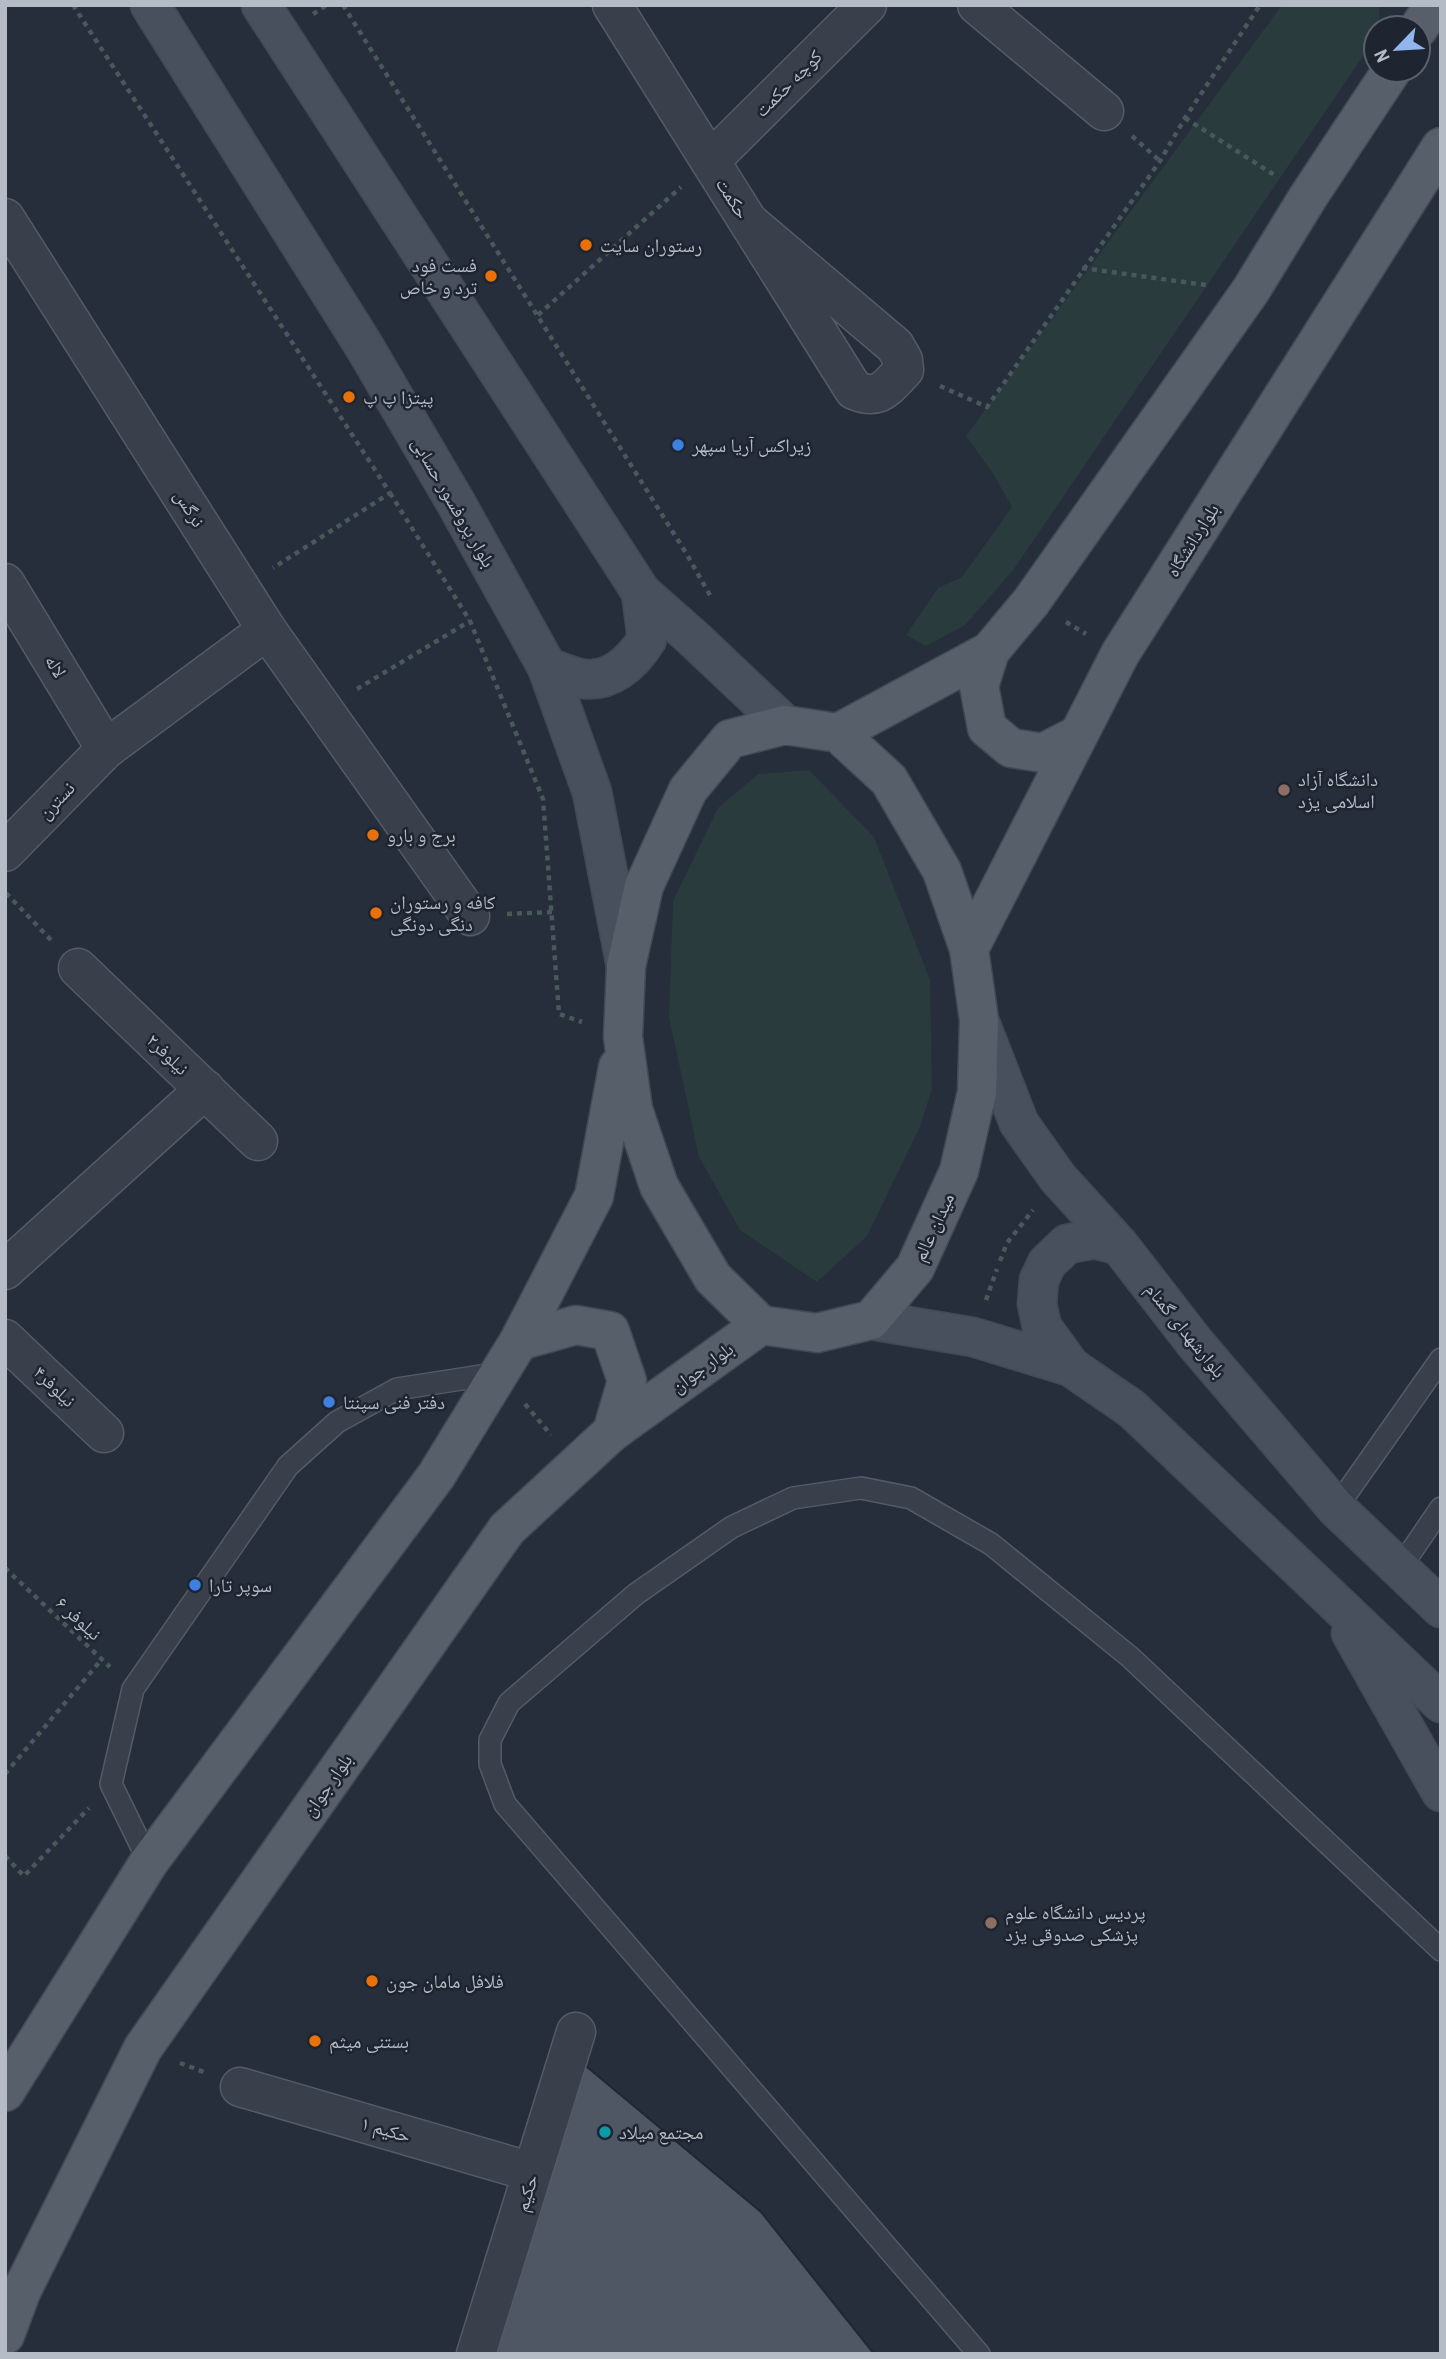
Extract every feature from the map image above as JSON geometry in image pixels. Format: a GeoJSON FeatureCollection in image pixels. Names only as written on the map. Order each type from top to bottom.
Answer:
{"type":"FeatureCollection","features":[{"type":"Feature","properties":{"kind":"main road","name":"بلوار پروفسور حسابی"},"geometry":{"type":"LineString","coordinates":[[150,5],[364,346],[456,503],[547,667],[592,792],[626,965]]}},
{"type":"Feature","properties":{"kind":"main road"},"geometry":{"type":"LineString","coordinates":[[261,5],[640,592],[785,725]]}},
{"type":"Feature","properties":{"kind":"main road"},"geometry":{"type":"LineString","coordinates":[[1078,735],[1043,753],[1011,748],[987,728],[979,686],[990,651],[1031,601],[1251,290],[1383,84]]}},
{"type":"Feature","properties":{"kind":"main road","name":"بلواردانشگاه"},"geometry":{"type":"LineString","coordinates":[[969,949],[1120,654],[1441,147]]}},
{"type":"Feature","properties":{"kind":"main road"},"geometry":{"type":"LineString","coordinates":[[547,667],[582,679],[603,677],[621,669],[637,656],[647,639],[640,592]]}},
{"type":"Feature","properties":{"kind":"main road"},"geometry":{"type":"LineString","coordinates":[[5,2092],[149,1862],[436,1476],[519,1341],[594,1196],[623,1037],[626,965],[644,886],[688,790],[730,739],[785,725],[838,733],[990,651]]}},
{"type":"Feature","properties":{"kind":"main road","name":"میدان عالم"},"geometry":{"type":"LineString","coordinates":[[838,733],[888,780],[942,871],[969,949],[979,1020],[977,1092],[959,1171],[915,1268],[871,1320]]}},
{"type":"Feature","properties":{"kind":"main road","name":"بلوارشهدای گمنام"},"geometry":{"type":"LineString","coordinates":[[979,1020],[1019,1123],[1058,1178],[1119,1245],[1195,1343],[1336,1508],[1441,1608]]}},
{"type":"Feature","properties":{"kind":"main road"},"geometry":{"type":"LineString","coordinates":[[623,1037],[633,1109],[659,1186],[713,1278],[761,1325],[817,1333],[871,1320],[973,1337],[1071,1367],[1132,1409],[1441,1703]]}},
{"type":"Feature","properties":{"kind":"main road"},"geometry":{"type":"LineString","coordinates":[[1071,1367],[1042,1327],[1037,1304],[1039,1280],[1047,1263],[1067,1244],[1094,1239],[1119,1245]]}},
{"type":"Feature","properties":{"kind":"main road"},"geometry":{"type":"LineString","coordinates":[[519,1341],[576,1325],[610,1331],[626,1381],[612,1432]]}},
{"type":"Feature","properties":{"kind":"main road","name":"بلوار جوان"},"geometry":{"type":"LineString","coordinates":[[5,2335],[20,2292],[143,2048],[507,1529],[612,1432],[761,1325]]}},
{"type":"Feature","properties":{"kind":"main road"},"geometry":{"type":"LineString","coordinates":[[1334,1600],[1441,1792]]}},
{"type":"Feature","properties":{"kind":"street","name":"حکمت"},"geometry":{"type":"LineString","coordinates":[[612,5],[854,390],[869,396],[882,392],[904,370]]}},
{"type":"Feature","properties":{"kind":"street","name":"کوچه حکمت"},"geometry":{"type":"LineString","coordinates":[[710,161],[867,5]]}},
{"type":"Feature","properties":{"kind":"street"},"geometry":{"type":"LineString","coordinates":[[977,5],[1104,111]]}},
{"type":"Feature","properties":{"kind":"street","name":"نرگس"},"geometry":{"type":"LineString","coordinates":[[5,218],[267,630],[470,916]]}},
{"type":"Feature","properties":{"kind":"street"},"geometry":{"type":"LineString","coordinates":[[751,225],[895,346],[903,360],[904,370]]}},
{"type":"Feature","properties":{"kind":"street","name":"لاله"},"geometry":{"type":"LineString","coordinates":[[5,583],[106,749]]}},
{"type":"Feature","properties":{"kind":"street"},"geometry":{"type":"LineString","coordinates":[[106,749],[267,630]]}},
{"type":"Feature","properties":{"kind":"street","name":"نسترن"},"geometry":{"type":"LineString","coordinates":[[5,852],[106,749]]}},
{"type":"Feature","properties":{"kind":"street","name":"نیلوفر۲"},"geometry":{"type":"LineString","coordinates":[[78,968],[258,1141]]}},
{"type":"Feature","properties":{"kind":"street"},"geometry":{"type":"LineString","coordinates":[[5,1270],[205,1089]]}},
{"type":"Feature","properties":{"kind":"street","name":"نیلوفر۴"},"geometry":{"type":"LineString","coordinates":[[5,1339],[104,1433]]}},
{"type":"Feature","properties":{"kind":"street","name":"حکیم"},"geometry":{"type":"LineString","coordinates":[[476,2354],[576,2032]]}},
{"type":"Feature","properties":{"kind":"street","name":"حکیم ۱"},"geometry":{"type":"LineString","coordinates":[[240,2087],[532,2172]]}},
{"type":"Feature","properties":{"kind":"lane"},"geometry":{"type":"LineString","coordinates":[[1336,1508],[1441,1359]]}},
{"type":"Feature","properties":{"kind":"lane"},"geometry":{"type":"LineString","coordinates":[[149,1862],[111,1784],[133,1689],[288,1466],[337,1422],[397,1389],[499,1373]]}},
{"type":"Feature","properties":{"kind":"lane"},"geometry":{"type":"LineString","coordinates":[[979,2354],[505,1804],[490,1764],[490,1740],[509,1703],[636,1594],[732,1527],[793,1498],[861,1488],[911,1498],[991,1544],[1130,1657],[1441,1950]]}},
{"type":"Feature","properties":{"kind":"lane"},"geometry":{"type":"LineString","coordinates":[[1400,1568],[1441,1507]]}},
{"type":"Feature","properties":{"kind":"path"},"geometry":{"type":"LineString","coordinates":[[73,5],[470,621],[543,799],[559,1014],[623,1037]]}},
{"type":"Feature","properties":{"kind":"path"},"geometry":{"type":"LineString","coordinates":[[343,5],[679,541],[712,599]]}},
{"type":"Feature","properties":{"kind":"path"},"geometry":{"type":"LineString","coordinates":[[904,370],[987,407],[1082,268],[1160,161],[1185,118],[1260,5]]}},
{"type":"Feature","properties":{"kind":"path"},"geometry":{"type":"LineString","coordinates":[[1185,118],[1308,197]]}},
{"type":"Feature","properties":{"kind":"path"},"geometry":{"type":"LineString","coordinates":[[538,315],[710,161]]}},
{"type":"Feature","properties":{"kind":"path"},"geometry":{"type":"LineString","coordinates":[[1082,268],[1251,290]]}},
{"type":"Feature","properties":{"kind":"path"},"geometry":{"type":"LineString","coordinates":[[240,588],[390,493]]}},
{"type":"Feature","properties":{"kind":"path"},"geometry":{"type":"LineString","coordinates":[[1031,601],[1120,654]]}},
{"type":"Feature","properties":{"kind":"path"},"geometry":{"type":"LineString","coordinates":[[323,709],[470,621]]}},
{"type":"Feature","properties":{"kind":"path"},"geometry":{"type":"LineString","coordinates":[[5,892],[78,968]]}},
{"type":"Feature","properties":{"kind":"path"},"geometry":{"type":"LineString","coordinates":[[499,1373],[576,1466]]}},
{"type":"Feature","properties":{"kind":"path","name":"نیلوفر ۶"},"geometry":{"type":"LineString","coordinates":[[5,1568],[133,1689]]}},
{"type":"Feature","properties":{"kind":"path"},"geometry":{"type":"LineString","coordinates":[[5,1774],[102,1659]]}},
{"type":"Feature","properties":{"kind":"path"},"geometry":{"type":"LineString","coordinates":[[5,1856],[24,1876],[111,1784]]}},
{"type":"Feature","properties":{"kind":"path"},"geometry":{"type":"LineString","coordinates":[[143,2048],[240,2087]]}},
{"type":"Feature","properties":{"kind":"shaded area"},"geometry":{"type":"Polygon","coordinates":[[[1282,5],[1379,5],[1379,14],[1362,14],[1362,58],[1014,569],[965,625],[926,646],[906,635],[938,588],[962,577],[1012,507],[992,472],[966,436],[1282,5]]]}},
{"type":"Feature","properties":{"kind":"shaded area"},"geometry":{"type":"Polygon","coordinates":[[[809,770],[874,837],[930,980],[932,1089],[919,1129],[867,1236],[817,1282],[740,1230],[699,1157],[669,1017],[673,901],[718,808],[758,774],[809,770]]]}},
{"type":"Feature","properties":{"kind":"building","name":"مجتمع میلاد"},"geometry":{"type":"Polygon","coordinates":[[[569,2052],[761,2212],[874,2354],[475,2354],[569,2052]]]}},
{"type":"Feature","properties":{"kind":"place","name":"رستوران سایت"},"geometry":{"type":"Point","coordinates":[586,245]}},
{"type":"Feature","properties":{"kind":"place","name":"فست فود ترد و خاص"},"geometry":{"type":"Point","coordinates":[491,276]}},
{"type":"Feature","properties":{"kind":"place","name":"پیتزا پ پ"},"geometry":{"type":"Point","coordinates":[349,397]}},
{"type":"Feature","properties":{"kind":"place","name":"زیراکس آریا سپهر"},"geometry":{"type":"Point","coordinates":[678,445]}},
{"type":"Feature","properties":{"kind":"place","name":"دانشگاه آزاد اسلامی یزد"},"geometry":{"type":"Point","coordinates":[1284,790]}},
{"type":"Feature","properties":{"kind":"place","name":"برج و بارو"},"geometry":{"type":"Point","coordinates":[373,835]}},
{"type":"Feature","properties":{"kind":"place","name":"کافه و رستوران دنگی دونگی"},"geometry":{"type":"Point","coordinates":[376,913]}},
{"type":"Feature","properties":{"kind":"place","name":"دفتر فنی سپنتا"},"geometry":{"type":"Point","coordinates":[329,1402]}},
{"type":"Feature","properties":{"kind":"place","name":"سوپر تارا"},"geometry":{"type":"Point","coordinates":[195,1585]}},
{"type":"Feature","properties":{"kind":"place","name":"پردیس دانشگاه علوم پزشکی صدوقی یزد"},"geometry":{"type":"Point","coordinates":[991,1923]}},
{"type":"Feature","properties":{"kind":"place","name":"فلافل مامان جون"},"geometry":{"type":"Point","coordinates":[372,1981]}},
{"type":"Feature","properties":{"kind":"place","name":"بستنی میثم"},"geometry":{"type":"Point","coordinates":[315,2041]}},
{"type":"Feature","properties":{"kind":"place","name":"مجتمع میلاد"},"geometry":{"type":"Point","coordinates":[605,2132]}}]}
